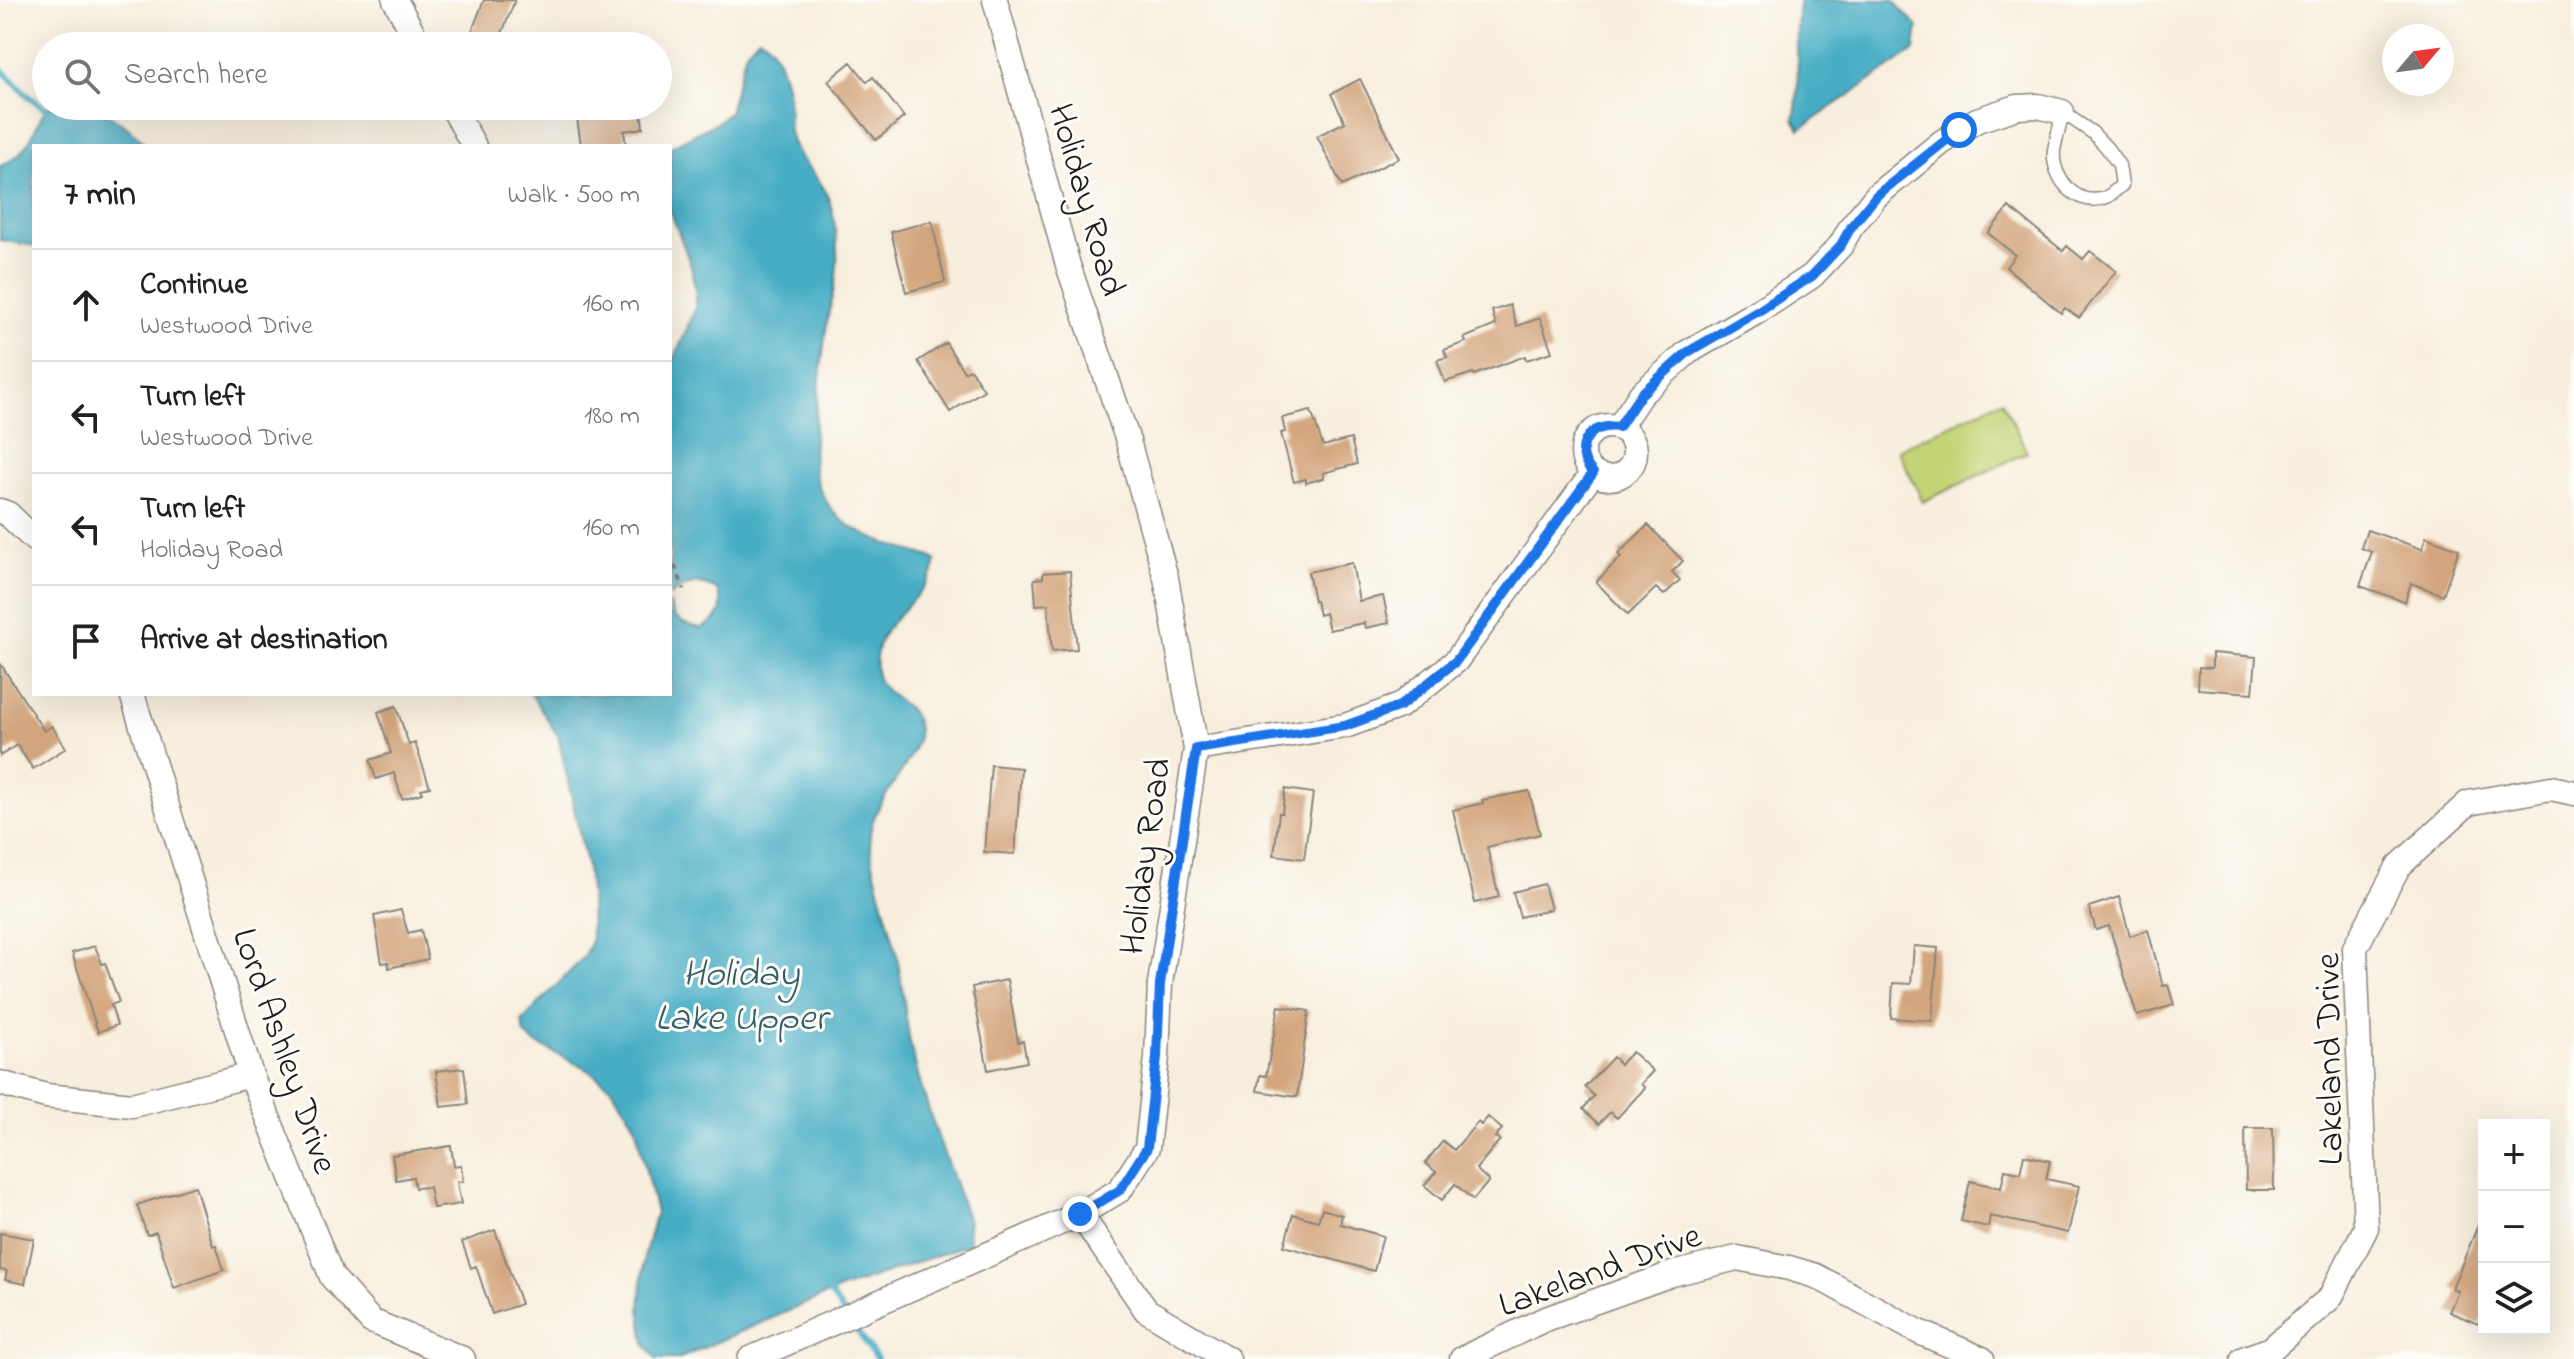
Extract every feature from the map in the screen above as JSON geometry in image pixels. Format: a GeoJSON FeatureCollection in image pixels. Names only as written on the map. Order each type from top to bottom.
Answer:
{"type":"FeatureCollection","features":[{"type":"Feature","properties":{"kind":"street"},"geometry":{"type":"LineString","coordinates":[[395,0],[412,32]]}},
{"type":"Feature","properties":{"kind":"street","name":"Holiday Road"},"geometry":{"type":"LineString","coordinates":[[750,1359],[1080,1214],[1120,1190],[1147,1148],[1157,1057],[1160,984],[1196,749],[1166,578],[1128,441],[1068,265],[995,0]]}},
{"type":"Feature","properties":{"kind":"street"},"geometry":{"type":"LineString","coordinates":[[1619,427],[1641,394],[1688,352],[1812,276],[1841,245],[1851,227],[1877,195],[1942,142],[1977,120],[2017,107],[2038,106],[2062,112]]}},
{"type":"Feature","properties":{"kind":"street"},"geometry":{"type":"LineString","coordinates":[[460,120],[473,144]]}},
{"type":"Feature","properties":{"kind":"street"},"geometry":{"type":"LineString","coordinates":[[1602,426],[1619,427],[1626,432],[1635,448],[1632,466],[1618,477],[1600,477],[1587,467],[1582,451],[1588,435],[1602,426]]}},
{"type":"Feature","properties":{"kind":"street"},"geometry":{"type":"LineString","coordinates":[[1196,749],[1345,726],[1400,706],[1456,661],[1593,473]]}},
{"type":"Feature","properties":{"kind":"street"},"geometry":{"type":"LineString","coordinates":[[0,511],[8,514],[32,537]]}},
{"type":"Feature","properties":{"kind":"street","name":"Lord Ashley Drive"},"geometry":{"type":"LineString","coordinates":[[133,696],[251,1075],[332,1277],[371,1321],[463,1359]]}},
{"type":"Feature","properties":{"kind":"street","name":"Lakeland Drive"},"geometry":{"type":"LineString","coordinates":[[2243,1359],[2271,1349],[2330,1298],[2366,1228],[2355,948],[2398,867],[2468,803],[2551,788],[2574,793]]}},
{"type":"Feature","properties":{"kind":"street"},"geometry":{"type":"LineString","coordinates":[[0,1083],[46,1096],[132,1105],[251,1075]]}},
{"type":"Feature","properties":{"kind":"street"},"geometry":{"type":"LineString","coordinates":[[1080,1214],[1146,1310],[1228,1359]]}},
{"type":"Feature","properties":{"kind":"street","name":"Lakeland Drive"},"geometry":{"type":"LineString","coordinates":[[1462,1359],[1543,1320],[1672,1274],[1737,1258],[1816,1276],[1917,1331],[1982,1359]]}},
{"type":"Feature","properties":{"kind":"lane"},"geometry":{"type":"LineString","coordinates":[[2062,112],[2093,133],[2119,165],[2122,185],[2106,197],[2085,199],[2067,190],[2056,172],[2054,151],[2062,112]]}},
{"type":"Feature","properties":{"kind":"path"},"geometry":{"type":"LineString","coordinates":[[672,559],[684,589]]}},
{"type":"Feature","properties":{"kind":"green space"},"geometry":{"type":"Polygon","coordinates":[[[2002,400],[2027,452],[1923,502],[1898,450],[2002,400]]]}},
{"type":"Feature","properties":{"kind":"water"},"geometry":{"type":"Polygon","coordinates":[[[1800,0],[1893,0],[1918,27],[1915,50],[1800,129],[1794,119],[1798,89],[1800,0]]]}},
{"type":"Feature","properties":{"kind":"water","name":"Holiday Lake Upper"},"geometry":{"type":"Polygon","coordinates":[[[759,37],[766,41],[777,57],[787,89],[791,139],[827,194],[835,226],[837,267],[828,317],[813,454],[817,482],[832,510],[852,527],[936,561],[926,584],[889,627],[877,651],[879,680],[908,709],[915,718],[918,730],[912,753],[873,821],[870,845],[895,946],[915,1065],[968,1221],[969,1244],[830,1293],[678,1359],[656,1359],[645,1344],[640,1308],[644,1257],[656,1213],[635,1125],[611,1087],[583,1067],[533,1042],[524,1033],[522,1021],[583,958],[591,941],[586,863],[558,736],[532,696],[672,696],[672,612],[685,624],[702,628],[720,613],[717,590],[710,587],[692,584],[672,595],[672,364],[695,309],[695,290],[691,266],[672,215],[672,146],[718,122],[729,112],[746,51],[759,37]]]}},
{"type":"Feature","properties":{"kind":"water"},"geometry":{"type":"Polygon","coordinates":[[[40,120],[116,120],[145,144],[32,144],[32,246],[0,240],[0,166],[19,154],[30,141],[40,120]]]}},
{"type":"Feature","properties":{"kind":"building"},"geometry":{"type":"Polygon","coordinates":[[[484,0],[515,0],[502,32],[471,32],[484,0]]]}},
{"type":"Feature","properties":{"kind":"building"},"geometry":{"type":"Polygon","coordinates":[[[851,62],[867,82],[873,77],[904,117],[876,140],[828,81],[851,62]]]}},
{"type":"Feature","properties":{"kind":"building"},"geometry":{"type":"Polygon","coordinates":[[[1360,79],[1399,158],[1342,186],[1317,136],[1345,122],[1331,94],[1360,79]]]}},
{"type":"Feature","properties":{"kind":"building"},"geometry":{"type":"Polygon","coordinates":[[[577,120],[642,120],[643,128],[624,131],[626,144],[581,144],[577,120]]]}},
{"type":"Feature","properties":{"kind":"building"},"geometry":{"type":"Polygon","coordinates":[[[2009,207],[2063,251],[2067,246],[2083,259],[2090,251],[2116,271],[2079,318],[2065,308],[2061,313],[2006,267],[2015,255],[1988,233],[2009,207]]]}},
{"type":"Feature","properties":{"kind":"building"},"geometry":{"type":"Polygon","coordinates":[[[932,221],[945,282],[906,292],[891,232],[932,221]]]}},
{"type":"Feature","properties":{"kind":"building"},"geometry":{"type":"Polygon","coordinates":[[[1510,305],[1517,326],[1540,318],[1552,352],[1526,360],[1525,356],[1445,382],[1437,360],[1447,357],[1444,350],[1496,325],[1492,311],[1510,305]]]}},
{"type":"Feature","properties":{"kind":"building"},"geometry":{"type":"Polygon","coordinates":[[[946,343],[964,372],[970,369],[984,390],[950,412],[918,361],[946,343]]]}},
{"type":"Feature","properties":{"kind":"building"},"geometry":{"type":"Polygon","coordinates":[[[1311,411],[1323,446],[1351,439],[1357,464],[1323,473],[1324,478],[1306,483],[1306,479],[1294,482],[1281,433],[1285,432],[1282,418],[1311,411]]]}},
{"type":"Feature","properties":{"kind":"building"},"geometry":{"type":"Polygon","coordinates":[[[1648,525],[1683,561],[1672,572],[1680,580],[1664,595],[1656,588],[1628,615],[1596,582],[1621,557],[1618,554],[1648,525]]]}},
{"type":"Feature","properties":{"kind":"building"},"geometry":{"type":"Polygon","coordinates":[[[2367,530],[2422,549],[2426,537],[2459,549],[2443,595],[2411,583],[2405,602],[2360,586],[2372,552],[2361,548],[2367,530]]]}},
{"type":"Feature","properties":{"kind":"building"},"geometry":{"type":"Polygon","coordinates":[[[1352,563],[1359,601],[1383,596],[1389,623],[1365,628],[1364,623],[1329,630],[1325,613],[1319,615],[1308,572],[1352,563]]]}},
{"type":"Feature","properties":{"kind":"building"},"geometry":{"type":"Polygon","coordinates":[[[1070,571],[1077,649],[1052,651],[1048,604],[1036,605],[1034,579],[1043,578],[1043,573],[1070,571]]]}},
{"type":"Feature","properties":{"kind":"building"},"geometry":{"type":"Polygon","coordinates":[[[2212,653],[2256,657],[2253,693],[2198,689],[2199,667],[2212,668],[2212,653]]]}},
{"type":"Feature","properties":{"kind":"building"},"geometry":{"type":"Polygon","coordinates":[[[0,663],[44,731],[52,726],[66,748],[33,769],[17,745],[0,756],[0,663]]]}},
{"type":"Feature","properties":{"kind":"building"},"geometry":{"type":"Polygon","coordinates":[[[396,706],[409,745],[415,743],[430,787],[402,799],[394,773],[376,779],[370,760],[391,753],[378,712],[396,706]]]}},
{"type":"Feature","properties":{"kind":"building"},"geometry":{"type":"Polygon","coordinates":[[[991,765],[1021,768],[1015,854],[984,852],[991,765]]]}},
{"type":"Feature","properties":{"kind":"building"},"geometry":{"type":"Polygon","coordinates":[[[1285,789],[1313,793],[1304,859],[1274,855],[1285,789]]]}},
{"type":"Feature","properties":{"kind":"building"},"geometry":{"type":"Polygon","coordinates":[[[1529,791],[1540,834],[1487,847],[1499,897],[1475,903],[1453,810],[1483,803],[1482,800],[1529,791]]]}},
{"type":"Feature","properties":{"kind":"building"},"geometry":{"type":"Polygon","coordinates":[[[1544,884],[1551,909],[1520,917],[1513,892],[1544,884]]]}},
{"type":"Feature","properties":{"kind":"building"},"geometry":{"type":"Polygon","coordinates":[[[2119,897],[2130,936],[2148,930],[2163,986],[2168,985],[2174,1005],[2137,1016],[2109,926],[2096,930],[2089,907],[2119,897]]]}},
{"type":"Feature","properties":{"kind":"building"},"geometry":{"type":"Polygon","coordinates":[[[401,910],[408,933],[421,930],[428,959],[389,968],[388,962],[382,963],[374,916],[401,910]]]}},
{"type":"Feature","properties":{"kind":"building"},"geometry":{"type":"Polygon","coordinates":[[[95,946],[102,964],[105,963],[119,1002],[111,1005],[117,1025],[98,1032],[72,953],[95,946]]]}},
{"type":"Feature","properties":{"kind":"building"},"geometry":{"type":"Polygon","coordinates":[[[1914,946],[1938,948],[1932,1021],[1891,1018],[1893,983],[1911,984],[1914,946]]]}},
{"type":"Feature","properties":{"kind":"building"},"geometry":{"type":"Polygon","coordinates":[[[1007,980],[1018,1042],[1023,1041],[1027,1062],[988,1070],[972,987],[1007,980]]]}},
{"type":"Feature","properties":{"kind":"building"},"geometry":{"type":"Polygon","coordinates":[[[1279,1006],[1309,1011],[1297,1097],[1257,1091],[1260,1075],[1266,1076],[1279,1006]]]}},
{"type":"Feature","properties":{"kind":"building"},"geometry":{"type":"Polygon","coordinates":[[[1632,1052],[1653,1071],[1641,1084],[1645,1088],[1617,1118],[1610,1112],[1599,1124],[1583,1109],[1594,1096],[1585,1087],[1613,1057],[1620,1064],[1632,1052]]]}},
{"type":"Feature","properties":{"kind":"building"},"geometry":{"type":"Polygon","coordinates":[[[464,1068],[468,1104],[441,1107],[436,1071],[464,1068]]]}},
{"type":"Feature","properties":{"kind":"building"},"geometry":{"type":"Polygon","coordinates":[[[1488,1117],[1502,1129],[1495,1137],[1500,1140],[1476,1169],[1489,1181],[1473,1200],[1455,1184],[1442,1200],[1424,1185],[1436,1172],[1425,1163],[1443,1141],[1454,1150],[1478,1122],[1481,1125],[1488,1117]]]}},
{"type":"Feature","properties":{"kind":"building"},"geometry":{"type":"Polygon","coordinates":[[[2245,1128],[2273,1128],[2274,1190],[2246,1190],[2245,1128]]]}},
{"type":"Feature","properties":{"kind":"building"},"geometry":{"type":"Polygon","coordinates":[[[451,1146],[454,1166],[461,1165],[463,1181],[457,1182],[461,1204],[433,1208],[429,1187],[415,1188],[413,1177],[396,1180],[392,1155],[451,1146]]]}},
{"type":"Feature","properties":{"kind":"building"},"geometry":{"type":"Polygon","coordinates":[[[2024,1155],[2050,1161],[2046,1179],[2079,1186],[2068,1233],[1990,1216],[1988,1227],[1961,1221],[1970,1181],[2001,1188],[2005,1170],[2020,1173],[2024,1155]]]}},
{"type":"Feature","properties":{"kind":"building"},"geometry":{"type":"Polygon","coordinates":[[[195,1186],[213,1246],[216,1245],[224,1270],[174,1288],[156,1232],[147,1235],[137,1205],[195,1186]]]}},
{"type":"Feature","properties":{"kind":"building"},"geometry":{"type":"Polygon","coordinates":[[[1322,1209],[1342,1215],[1340,1224],[1383,1236],[1374,1271],[1284,1246],[1293,1214],[1318,1221],[1322,1209]]]}},
{"type":"Feature","properties":{"kind":"building"},"geometry":{"type":"Polygon","coordinates":[[[2478,1225],[2478,1324],[2449,1312],[2458,1291],[2452,1288],[2478,1225]]]}},
{"type":"Feature","properties":{"kind":"building"},"geometry":{"type":"Polygon","coordinates":[[[495,1230],[521,1304],[492,1314],[476,1266],[471,1268],[462,1242],[495,1230]]]}},
{"type":"Feature","properties":{"kind":"building"},"geometry":{"type":"Polygon","coordinates":[[[0,1233],[34,1239],[25,1284],[5,1280],[7,1271],[0,1270],[0,1233]]]}},
{"type":"Feature","properties":{"kind":"waterway"},"geometry":{"type":"LineString","coordinates":[[0,68],[32,99]]}},
{"type":"Feature","properties":{"kind":"waterway"},"geometry":{"type":"LineString","coordinates":[[830,1288],[843,1312]]}},
{"type":"Feature","properties":{"kind":"waterway"},"geometry":{"type":"LineString","coordinates":[[850,1321],[877,1359]]}},
{"type":"Feature","properties":{"kind":"route"},"geometry":{"type":"LineString","coordinates":[[1080,1214],[1120,1190],[1147,1148],[1157,1057],[1160,984],[1196,749],[1345,726],[1400,706],[1456,661],[1593,473],[1583,459],[1582,451],[1588,435],[1602,426],[1619,427],[1641,394],[1688,352],[1812,276],[1841,245],[1863,210],[1877,195],[1959,130]]}}]}
